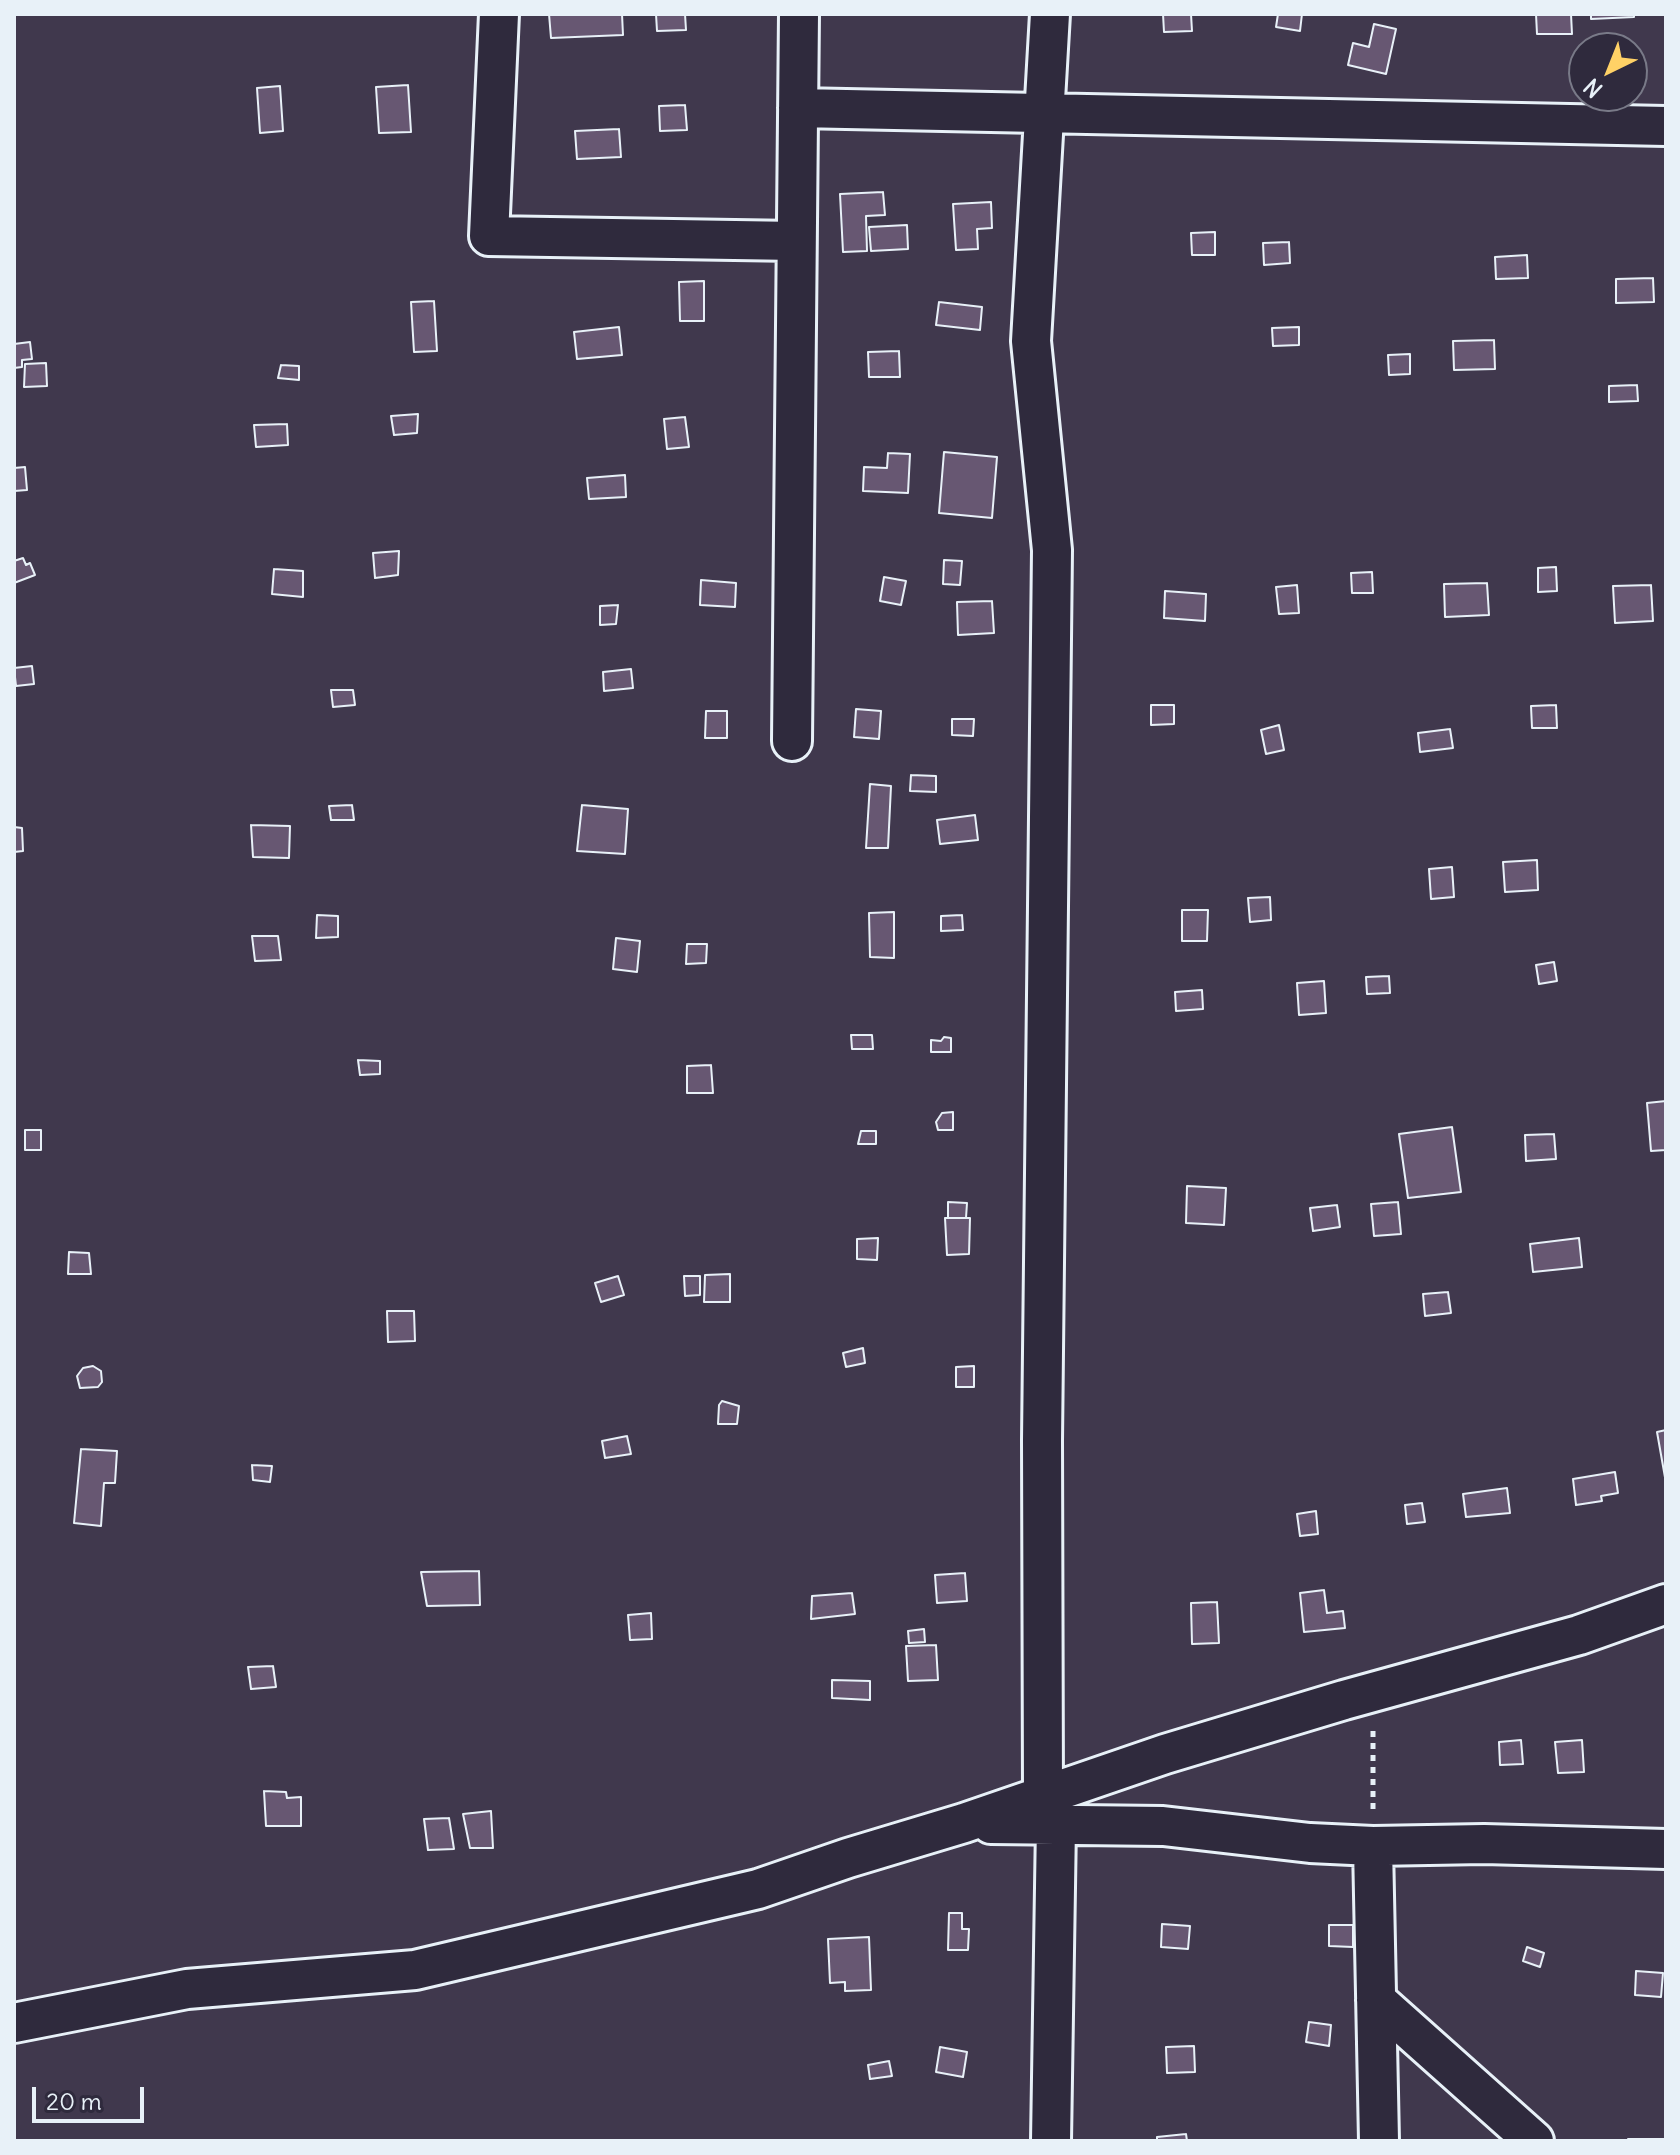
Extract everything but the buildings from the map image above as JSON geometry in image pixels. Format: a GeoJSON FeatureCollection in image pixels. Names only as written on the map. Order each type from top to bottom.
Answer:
{"type":"FeatureCollection","features":[{"type":"Feature","properties":{"kind":"street"},"geometry":{"type":"LineString","coordinates":[[499,14],[489,236],[796,241]]}},
{"type":"Feature","properties":{"kind":"street"},"geometry":{"type":"LineString","coordinates":[[792,741],[799,14]]}},
{"type":"Feature","properties":{"kind":"street"},"geometry":{"type":"LineString","coordinates":[[1050,14],[1031,341],[1052,550],[1042,1440],[1050,1810],[1051,2141]]}},
{"type":"Feature","properties":{"kind":"street"},"geometry":{"type":"LineString","coordinates":[[798,108],[1666,126]]}},
{"type":"Feature","properties":{"kind":"street"},"geometry":{"type":"LineString","coordinates":[[1050,1810],[1165,1754],[1372,1692],[1579,1635],[1666,1604]]}},
{"type":"Feature","properties":{"kind":"street"},"geometry":{"type":"LineString","coordinates":[[14,2023],[187,1989],[415,1970],[758,1889],[964,1823],[1050,1810],[1310,1843],[1666,1849]]}},
{"type":"Feature","properties":{"kind":"street"},"geometry":{"type":"LineString","coordinates":[[1373,1846],[1379,2141]]}},
{"type":"Feature","properties":{"kind":"street"},"geometry":{"type":"LineString","coordinates":[[1376,2000],[1534,2141]]}},
{"type":"Feature","properties":{"kind":"path"},"geometry":{"type":"LineString","coordinates":[[1372,1692],[1373,1846]]}}]}
